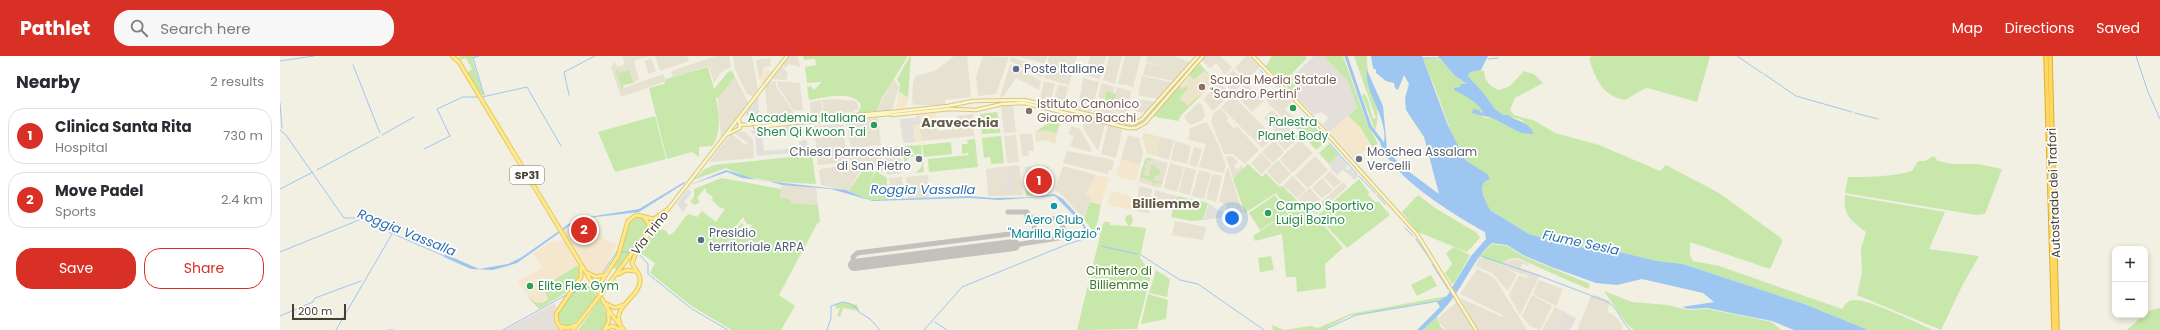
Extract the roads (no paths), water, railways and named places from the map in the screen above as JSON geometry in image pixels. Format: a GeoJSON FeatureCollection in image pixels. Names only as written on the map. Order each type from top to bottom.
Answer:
{"type":"FeatureCollection","features":[{"type":"Feature","properties":{"kind":"highway","name":"Autostrada dei Trafori"},"geometry":{"type":"LineString","coordinates":[[2046,56],[2051,157]]}},
{"type":"Feature","properties":{"kind":"highway","name":"Autostrada dei Trafori"},"geometry":{"type":"LineString","coordinates":[[2050,56],[2054,330]]}},
{"type":"Feature","properties":{"kind":"highway","name":"Autostrada dei Trafori"},"geometry":{"type":"LineString","coordinates":[[2052,201],[2058,330]]}},
{"type":"Feature","properties":{"kind":"main road","name":"SP31"},"geometry":{"type":"LineString","coordinates":[[452,56],[459,62]]}},
{"type":"Feature","properties":{"kind":"main road","name":"SP31"},"geometry":{"type":"LineString","coordinates":[[457,56],[459,62],[578,260],[623,330]]}},
{"type":"Feature","properties":{"kind":"main road"},"geometry":{"type":"LineString","coordinates":[[788,56],[739,118],[739,125],[891,113],[958,110],[993,107],[1002,104],[1024,103],[1129,124],[1139,122],[1197,60],[1203,56]]}},
{"type":"Feature","properties":{"kind":"main road"},"geometry":{"type":"LineString","coordinates":[[891,113],[957,104],[973,100],[1024,100],[1052,105],[1128,128],[1136,128],[1144,124],[1197,60],[1198,56]]}},
{"type":"Feature","properties":{"kind":"main road"},"geometry":{"type":"LineString","coordinates":[[1253,56],[1320,126],[1417,234],[1476,330]]}},
{"type":"Feature","properties":{"kind":"main road","name":"Via Trino"},"geometry":{"type":"LineString","coordinates":[[726,136],[737,129],[739,125]]}},
{"type":"Feature","properties":{"kind":"main road","name":"Via Trino"},"geometry":{"type":"LineString","coordinates":[[573,330],[726,136],[739,125]]}},
{"type":"Feature","properties":{"kind":"main road"},"geometry":{"type":"LineString","coordinates":[[601,297],[600,284],[620,250],[628,221],[634,216],[654,219],[668,209]]}},
{"type":"Feature","properties":{"kind":"main road"},"geometry":{"type":"LineString","coordinates":[[631,256],[649,229],[647,221],[642,216]]}},
{"type":"Feature","properties":{"kind":"main road"},"geometry":{"type":"LineString","coordinates":[[623,330],[618,317],[640,284],[640,276],[632,261],[638,248]]}},
{"type":"Feature","properties":{"kind":"main road"},"geometry":{"type":"LineString","coordinates":[[575,254],[590,275],[597,277],[606,274]]}},
{"type":"Feature","properties":{"kind":"main road"},"geometry":{"type":"LineString","coordinates":[[562,330],[556,319],[556,312],[582,273],[578,260]]}},
{"type":"Feature","properties":{"kind":"main road"},"geometry":{"type":"LineString","coordinates":[[612,280],[624,270],[636,271]]}},
{"type":"Feature","properties":{"kind":"main road"},"geometry":{"type":"LineString","coordinates":[[572,290],[578,285],[588,284],[601,297]]}},
{"type":"Feature","properties":{"kind":"main road"},"geometry":{"type":"LineString","coordinates":[[604,301],[615,308],[621,307],[628,301]]}},
{"type":"Feature","properties":{"kind":"main road"},"geometry":{"type":"LineString","coordinates":[[604,301],[610,316],[605,330]]}},
{"type":"Feature","properties":{"kind":"main road"},"geometry":{"type":"LineString","coordinates":[[560,326],[571,328],[584,317]]}},
{"type":"Feature","properties":{"kind":"main road"},"geometry":{"type":"LineString","coordinates":[[576,330],[584,317]]}},
{"type":"Feature","properties":{"kind":"main road"},"geometry":{"type":"LineString","coordinates":[[605,330],[614,326],[623,330]]}},
{"type":"Feature","properties":{"kind":"water"},"geometry":{"type":"Polygon","coordinates":[[[1371,56],[1422,56],[1447,123],[1465,160],[1487,174],[1490,179],[1484,182],[1482,188],[1483,195],[1490,210],[1529,234],[1577,247],[1607,249],[1657,261],[1683,264],[1807,305],[1868,330],[1794,330],[1772,321],[1708,308],[1688,309],[1682,307],[1714,302],[1703,293],[1642,279],[1617,285],[1596,283],[1523,255],[1507,245],[1492,243],[1485,249],[1474,264],[1455,296],[1446,307],[1423,330],[1417,330],[1440,307],[1437,302],[1447,296],[1471,256],[1486,239],[1485,232],[1423,192],[1407,179],[1384,151],[1379,138],[1384,142],[1383,123],[1369,87],[1367,70],[1383,106],[1387,149],[1400,165],[1439,194],[1424,137],[1406,110],[1405,98],[1409,84],[1404,75],[1398,90],[1395,88],[1394,83],[1386,81],[1376,73],[1376,70],[1373,68],[1371,56]]]}},
{"type":"Feature","properties":{"kind":"water"},"geometry":{"type":"Polygon","coordinates":[[[1438,56],[1488,56],[1481,70],[1470,72],[1468,76],[1486,96],[1494,108],[1503,115],[1508,115],[1529,126],[1534,134],[1521,133],[1492,118],[1472,113],[1473,109],[1479,110],[1481,113],[1483,112],[1474,102],[1454,90],[1454,88],[1460,87],[1461,84],[1467,84],[1454,75],[1438,56]]]}},
{"type":"Feature","properties":{"kind":"water"},"geometry":{"type":"Polygon","coordinates":[[[726,170],[757,180],[742,178],[727,172],[690,185],[726,170]]]}},
{"type":"Feature","properties":{"kind":"water"},"geometry":{"type":"Polygon","coordinates":[[[769,181],[846,190],[870,200],[969,196],[993,198],[1036,197],[1054,194],[1063,199],[1081,219],[1090,235],[1095,237],[1094,239],[1090,237],[1080,222],[1055,196],[999,200],[969,198],[873,201],[831,189],[782,185],[769,181]]]}},
{"type":"Feature","properties":{"kind":"water"},"geometry":{"type":"Polygon","coordinates":[[[684,182],[685,183],[639,212],[579,219],[517,263],[493,270],[471,269],[444,257],[445,254],[479,269],[508,264],[522,257],[576,219],[639,209],[684,182]]]}},
{"type":"Feature","properties":{"kind":"waterway"},"geometry":{"type":"LineString","coordinates":[[280,61],[314,56]]}},
{"type":"Feature","properties":{"kind":"waterway"},"geometry":{"type":"LineString","coordinates":[[479,56],[473,58],[484,95]]}},
{"type":"Feature","properties":{"kind":"waterway"},"geometry":{"type":"LineString","coordinates":[[569,95],[564,72],[595,56]]}},
{"type":"Feature","properties":{"kind":"waterway"},"geometry":{"type":"LineString","coordinates":[[1346,56],[1370,126],[1381,141]]}},
{"type":"Feature","properties":{"kind":"waterway"},"geometry":{"type":"LineString","coordinates":[[1737,56],[1762,73]]}},
{"type":"Feature","properties":{"kind":"waterway"},"geometry":{"type":"LineString","coordinates":[[2136,56],[2148,92],[2160,119]]}},
{"type":"Feature","properties":{"kind":"waterway"},"geometry":{"type":"LineString","coordinates":[[1422,58],[1440,58]]}},
{"type":"Feature","properties":{"kind":"waterway"},"geometry":{"type":"LineString","coordinates":[[1488,59],[1498,58]]}},
{"type":"Feature","properties":{"kind":"waterway"},"geometry":{"type":"LineString","coordinates":[[353,65],[380,133]]}},
{"type":"Feature","properties":{"kind":"waterway"},"geometry":{"type":"LineString","coordinates":[[1260,70],[1277,87]]}},
{"type":"Feature","properties":{"kind":"waterway"},"geometry":{"type":"LineString","coordinates":[[1764,74],[1796,96],[1852,112]]}},
{"type":"Feature","properties":{"kind":"waterway"},"geometry":{"type":"LineString","coordinates":[[482,97],[527,87],[561,146]]}},
{"type":"Feature","properties":{"kind":"waterway"},"geometry":{"type":"LineString","coordinates":[[424,149],[450,136],[437,109],[463,97],[478,97]]}},
{"type":"Feature","properties":{"kind":"waterway"},"geometry":{"type":"LineString","coordinates":[[280,103],[282,128]]}},
{"type":"Feature","properties":{"kind":"waterway"},"geometry":{"type":"LineString","coordinates":[[1855,113],[1878,119]]}},
{"type":"Feature","properties":{"kind":"waterway"},"geometry":{"type":"LineString","coordinates":[[1304,116],[1326,140]]}},
{"type":"Feature","properties":{"kind":"waterway"},"geometry":{"type":"LineString","coordinates":[[382,135],[414,117]]}},
{"type":"Feature","properties":{"kind":"waterway","name":"Roggia Vassalla"},"geometry":{"type":"LineString","coordinates":[[280,130],[286,135],[344,218],[357,218],[444,256]]}},
{"type":"Feature","properties":{"kind":"waterway"},"geometry":{"type":"LineString","coordinates":[[317,170],[378,137]]}},
{"type":"Feature","properties":{"kind":"waterway"},"geometry":{"type":"LineString","coordinates":[[1329,143],[1357,174]]}},
{"type":"Feature","properties":{"kind":"waterway"},"geometry":{"type":"LineString","coordinates":[[280,189],[313,172]]}},
{"type":"Feature","properties":{"kind":"waterway"},"geometry":{"type":"LineString","coordinates":[[1359,176],[1375,193]]}},
{"type":"Feature","properties":{"kind":"waterway"},"geometry":{"type":"LineString","coordinates":[[1377,195],[1385,204]]}},
{"type":"Feature","properties":{"kind":"waterway"},"geometry":{"type":"LineString","coordinates":[[280,252],[359,220]]}},
{"type":"Feature","properties":{"kind":"waterway"},"geometry":{"type":"LineString","coordinates":[[1405,228],[1413,236]]}},
{"type":"Feature","properties":{"kind":"waterway"},"geometry":{"type":"LineString","coordinates":[[336,330],[392,234]]}},
{"type":"Feature","properties":{"kind":"waterway"},"geometry":{"type":"LineString","coordinates":[[924,330],[962,287],[1068,244],[1090,237]]}},
{"type":"Feature","properties":{"kind":"waterway"},"geometry":{"type":"LineString","coordinates":[[1416,239],[1432,262]]}},
{"type":"Feature","properties":{"kind":"waterway","name":"Roggia Vassalla"},"geometry":{"type":"LineString","coordinates":[[1101,246],[1137,254]]}},
{"type":"Feature","properties":{"kind":"waterway"},"geometry":{"type":"LineString","coordinates":[[603,272],[618,250]]}},
{"type":"Feature","properties":{"kind":"waterway"},"geometry":{"type":"LineString","coordinates":[[621,252],[630,252]]}},
{"type":"Feature","properties":{"kind":"waterway"},"geometry":{"type":"LineString","coordinates":[[638,253],[648,264],[648,274],[692,309],[728,330]]}},
{"type":"Feature","properties":{"kind":"waterway","name":"Roggia Vassalla"},"geometry":{"type":"LineString","coordinates":[[1141,255],[1180,280],[1198,284],[1264,330]]}},
{"type":"Feature","properties":{"kind":"waterway"},"geometry":{"type":"LineString","coordinates":[[1478,255],[1540,276]]}},
{"type":"Feature","properties":{"kind":"waterway"},"geometry":{"type":"LineString","coordinates":[[1432,264],[1448,289]]}},
{"type":"Feature","properties":{"kind":"waterway"},"geometry":{"type":"LineString","coordinates":[[1540,276],[1590,295]]}},
{"type":"Feature","properties":{"kind":"waterway"},"geometry":{"type":"LineString","coordinates":[[280,316],[313,302],[315,298],[361,281]]}},
{"type":"Feature","properties":{"kind":"waterway"},"geometry":{"type":"LineString","coordinates":[[573,293],[586,286]]}},
{"type":"Feature","properties":{"kind":"waterway"},"geometry":{"type":"LineString","coordinates":[[503,330],[566,295]]}},
{"type":"Feature","properties":{"kind":"waterway"},"geometry":{"type":"LineString","coordinates":[[1591,296],[1612,305],[1630,330]]}},
{"type":"Feature","properties":{"kind":"waterway","name":"Roggia Vassalla"},"geometry":{"type":"LineString","coordinates":[[1324,330],[1356,315],[1439,301]]}},
{"type":"Feature","properties":{"kind":"waterway"},"geometry":{"type":"LineString","coordinates":[[827,330],[831,318],[831,306],[843,302],[851,304],[853,307],[855,306],[859,312],[870,319],[880,330]]}},
{"type":"Feature","properties":{"kind":"waterway"},"geometry":{"type":"LineString","coordinates":[[935,322],[947,330]]}},
{"type":"Feature","properties":{"kind":"place","name":"Poste Italiane"},"geometry":{"type":"Point","coordinates":[1016,69]}},
{"type":"Feature","properties":{"kind":"place","name":"Scuola Media Statale \"Sandro Pertini\""},"geometry":{"type":"Point","coordinates":[1202,87]}},
{"type":"Feature","properties":{"kind":"place","name":"Palestra Planet Body"},"geometry":{"type":"Point","coordinates":[1293,108]}},
{"type":"Feature","properties":{"kind":"place","name":"Istituto Canonico Giacomo Bacchi"},"geometry":{"type":"Point","coordinates":[1029,111]}},
{"type":"Feature","properties":{"kind":"place","name":"Accademia Italiana Shen Qi Kwoon Tai"},"geometry":{"type":"Point","coordinates":[874,125]}},
{"type":"Feature","properties":{"kind":"place","name":"Chiesa parrocchiale di San Pietro"},"geometry":{"type":"Point","coordinates":[919,159]}},
{"type":"Feature","properties":{"kind":"place","name":"Moschea Assalam Vercelli"},"geometry":{"type":"Point","coordinates":[1359,159]}},
{"type":"Feature","properties":{"kind":"place","name":"Clinica Santa Rita"},"geometry":{"type":"Point","coordinates":[1039,181]}},
{"type":"Feature","properties":{"kind":"place","name":"Aero Club \"Marilla Rigazio\""},"geometry":{"type":"Point","coordinates":[1054,206]}},
{"type":"Feature","properties":{"kind":"place","name":"Campo Sportivo Luigi Bozino"},"geometry":{"type":"Point","coordinates":[1268,213]}},
{"type":"Feature","properties":{"kind":"place","name":"Move Padel"},"geometry":{"type":"Point","coordinates":[584,230]}},
{"type":"Feature","properties":{"kind":"place","name":"Presidio territoriale ARPA"},"geometry":{"type":"Point","coordinates":[701,240]}},
{"type":"Feature","properties":{"kind":"place","name":"Elite Flex Gym"},"geometry":{"type":"Point","coordinates":[530,286]}},
{"type":"Feature","properties":{"kind":"district","name":"Aravecchia"},"geometry":{"type":"Point","coordinates":[960,122]}},
{"type":"Feature","properties":{"kind":"district","name":"Billiemme"},"geometry":{"type":"Point","coordinates":[1166,203]}},
{"type":"Feature","properties":{"kind":"water label","name":"Fiume Sesia"},"geometry":{"type":"Point","coordinates":[1581,242]}},
{"type":"Feature","properties":{"kind":"park label","name":"Cimitero di Billiemme"},"geometry":{"type":"Point","coordinates":[1119,278]}}]}
